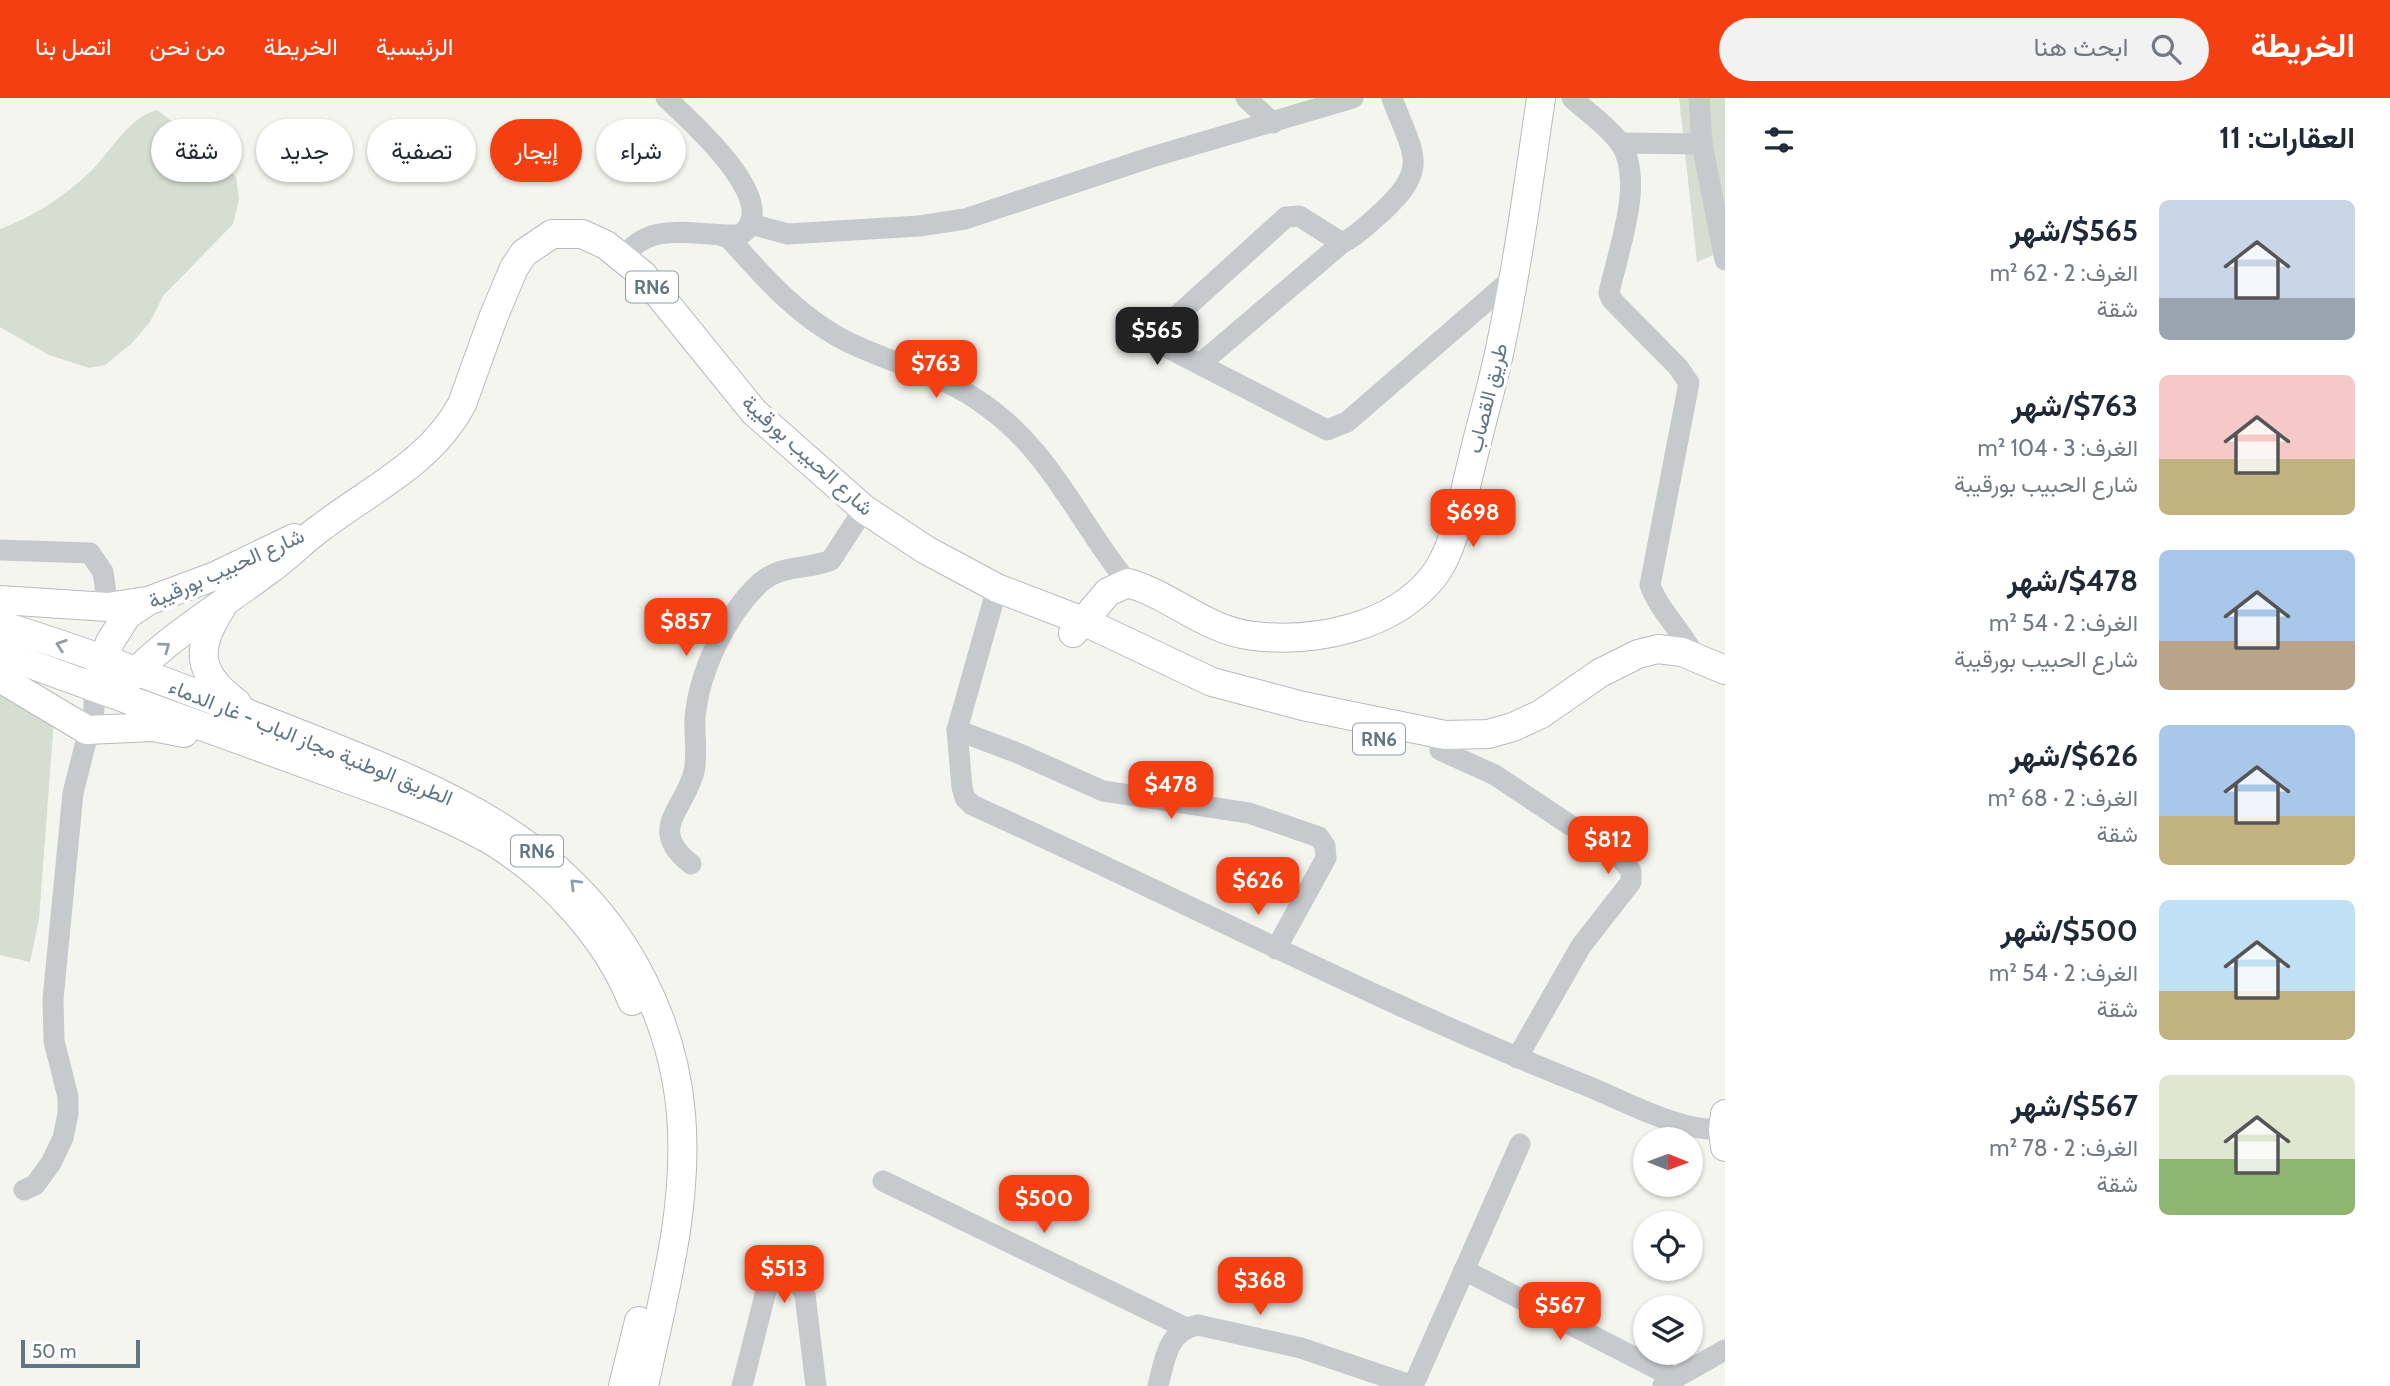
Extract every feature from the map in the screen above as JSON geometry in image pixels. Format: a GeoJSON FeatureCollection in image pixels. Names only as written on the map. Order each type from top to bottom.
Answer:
{"type":"FeatureCollection","features":[{"type":"Feature","properties":{"kind":"main road","name":"طريق القصاب"},"geometry":{"type":"LineString","coordinates":[[1128,583],[1159,593],[1227,632],[1256,636],[1350,628],[1385,617],[1411,600],[1441,564],[1458,516],[1501,345],[1541,98]]}},
{"type":"Feature","properties":{"kind":"main road","name":"شارع الحبيب بورقيبة"},"geometry":{"type":"LineString","coordinates":[[99,696],[271,569],[323,526],[411,466],[452,422],[514,268],[535,243],[552,234],[582,234],[606,245],[643,275],[754,412],[864,509],[926,550],[1035,604],[1207,698],[1270,715],[1440,750],[1478,754],[1509,748],[1548,730],[1628,678],[1667,668],[1707,665]]}},
{"type":"Feature","properties":{"kind":"main road","name":"شارع الحبيب بورقيبة"},"geometry":{"type":"LineString","coordinates":[[99,696],[110,642],[122,621],[148,601],[215,576],[323,526]]}},
{"type":"Feature","properties":{"kind":"main road"},"geometry":{"type":"LineString","coordinates":[[1078,627],[1108,592],[1128,583]]}},
{"type":"Feature","properties":{"kind":"main road"},"geometry":{"type":"LineString","coordinates":[[0,600],[108,607],[148,601]]}},
{"type":"Feature","properties":{"kind":"main road"},"geometry":{"type":"LineString","coordinates":[[227,600],[207,631],[205,663],[209,677],[218,689],[260,718]]}},
{"type":"Feature","properties":{"kind":"main road","name":"الطريق الوطنية مجاز الباب - غار الدماء"},"geometry":{"type":"LineString","coordinates":[[0,625],[99,696]]}},
{"type":"Feature","properties":{"kind":"main road","name":"شارع الحبيب بورقيبة"},"geometry":{"type":"LineString","coordinates":[[1078,627],[1212,682],[1303,706],[1445,735],[1488,734],[1513,727],[1541,714],[1614,664],[1658,649],[1707,665],[1725,687]]}},
{"type":"Feature","properties":{"kind":"main road","name":"الطريق الوطنية مجاز الباب - غار الدماء"},"geometry":{"type":"LineString","coordinates":[[0,653],[99,696],[438,813],[493,842],[552,889],[582,919],[608,956],[629,994],[647,1038],[660,1088],[665,1141],[662,1208],[623,1386]]}},
{"type":"Feature","properties":{"kind":"main road","name":"الطريق الوطنية مجاز الباب - غار الدماء"},"geometry":{"type":"LineString","coordinates":[[135,670],[260,718],[459,802],[513,834],[580,888],[607,920],[631,957],[653,1002],[670,1052],[681,1112],[683,1175],[673,1249],[644,1386]]}},
{"type":"Feature","properties":{"kind":"main road"},"geometry":{"type":"LineString","coordinates":[[0,678],[99,696],[153,727],[180,731],[298,770],[394,796]]}},
{"type":"Feature","properties":{"kind":"street"},"geometry":{"type":"LineString","coordinates":[[623,258],[643,237],[660,232],[740,235],[750,223],[751,199],[734,169],[666,98]]}},
{"type":"Feature","properties":{"kind":"street"},"geometry":{"type":"LineString","coordinates":[[1246,98],[1273,123]]}},
{"type":"Feature","properties":{"kind":"street"},"geometry":{"type":"LineString","coordinates":[[750,223],[788,233],[801,233],[919,226],[965,219],[1152,157],[1353,98]]}},
{"type":"Feature","properties":{"kind":"street"},"geometry":{"type":"LineString","coordinates":[[1200,364],[1342,243],[1353,239],[1410,183],[1414,169],[1413,152],[1392,98]]}},
{"type":"Feature","properties":{"kind":"street"},"geometry":{"type":"LineString","coordinates":[[1572,98],[1620,143],[1630,179],[1629,200],[1609,293],[1612,300],[1678,367],[1689,383],[1650,585],[1655,598],[1707,665]]}},
{"type":"Feature","properties":{"kind":"street"},"geometry":{"type":"LineString","coordinates":[[1699,98],[1702,144],[1725,260]]}},
{"type":"Feature","properties":{"kind":"street"},"geometry":{"type":"LineString","coordinates":[[1620,143],[1702,144]]}},
{"type":"Feature","properties":{"kind":"street"},"geometry":{"type":"LineString","coordinates":[[1342,243],[1299,216],[1286,217],[1167,325],[1161,334],[1161,341],[1167,348],[1327,430],[1335,429],[1347,422],[1513,278]]}},
{"type":"Feature","properties":{"kind":"street"},"geometry":{"type":"LineString","coordinates":[[722,236],[729,238],[767,281],[821,326],[857,347],[942,379],[978,400],[1011,428],[1052,469],[1109,559],[1128,583]]}},
{"type":"Feature","properties":{"kind":"street"},"geometry":{"type":"LineString","coordinates":[[691,864],[675,851],[669,828],[694,771],[695,720],[706,663],[723,633],[761,583],[793,566],[831,561],[864,509]]}},
{"type":"Feature","properties":{"kind":"street"},"geometry":{"type":"LineString","coordinates":[[0,550],[90,553],[103,572],[108,607]]}},
{"type":"Feature","properties":{"kind":"street"},"geometry":{"type":"LineString","coordinates":[[998,587],[957,730],[962,787],[965,798],[972,805],[1276,949],[1517,1058],[1692,1127],[1724,1130]]}},
{"type":"Feature","properties":{"kind":"street"},"geometry":{"type":"LineString","coordinates":[[24,1190],[34,1185],[51,1163],[63,1138],[68,1114],[68,1097],[57,1064],[53,999],[73,793],[99,696]]}},
{"type":"Feature","properties":{"kind":"street"},"geometry":{"type":"LineString","coordinates":[[957,730],[1020,754],[1103,791],[1250,813],[1318,837],[1325,846],[1325,858],[1276,949]]}},
{"type":"Feature","properties":{"kind":"street"},"geometry":{"type":"LineString","coordinates":[[1440,750],[1495,775],[1621,859],[1632,871],[1631,881],[1581,946],[1517,1058]]}},
{"type":"Feature","properties":{"kind":"street"},"geometry":{"type":"LineString","coordinates":[[883,1181],[1186,1328],[1206,1327],[1301,1348],[1386,1381],[1413,1386],[1520,1144]]}},
{"type":"Feature","properties":{"kind":"street"},"geometry":{"type":"LineString","coordinates":[[1464,1270],[1667,1382],[1725,1350]]}},
{"type":"Feature","properties":{"kind":"street"},"geometry":{"type":"LineString","coordinates":[[742,1386],[766,1291],[774,1277],[787,1274],[799,1281],[805,1295],[816,1386]]}},
{"type":"Feature","properties":{"kind":"street"},"geometry":{"type":"LineString","coordinates":[[1157,1386],[1168,1347],[1186,1328]]}},
{"type":"Feature","properties":{"kind":"shaded area"},"geometry":{"type":"Polygon","coordinates":[[[1679,98],[1725,98],[1725,250],[1697,262],[1679,98]]]}},
{"type":"Feature","properties":{"kind":"shaded area"},"geometry":{"type":"Polygon","coordinates":[[[157,110],[169,119],[151,119],[151,182],[237,182],[239,199],[233,224],[163,296],[150,322],[132,343],[105,365],[89,368],[49,355],[0,327],[0,229],[36,212],[70,189],[91,171],[129,127],[157,110]]]}},
{"type":"Feature","properties":{"kind":"shaded area"},"geometry":{"type":"Polygon","coordinates":[[[0,687],[54,719],[39,919],[30,962],[0,955],[0,687]]]}}]}
